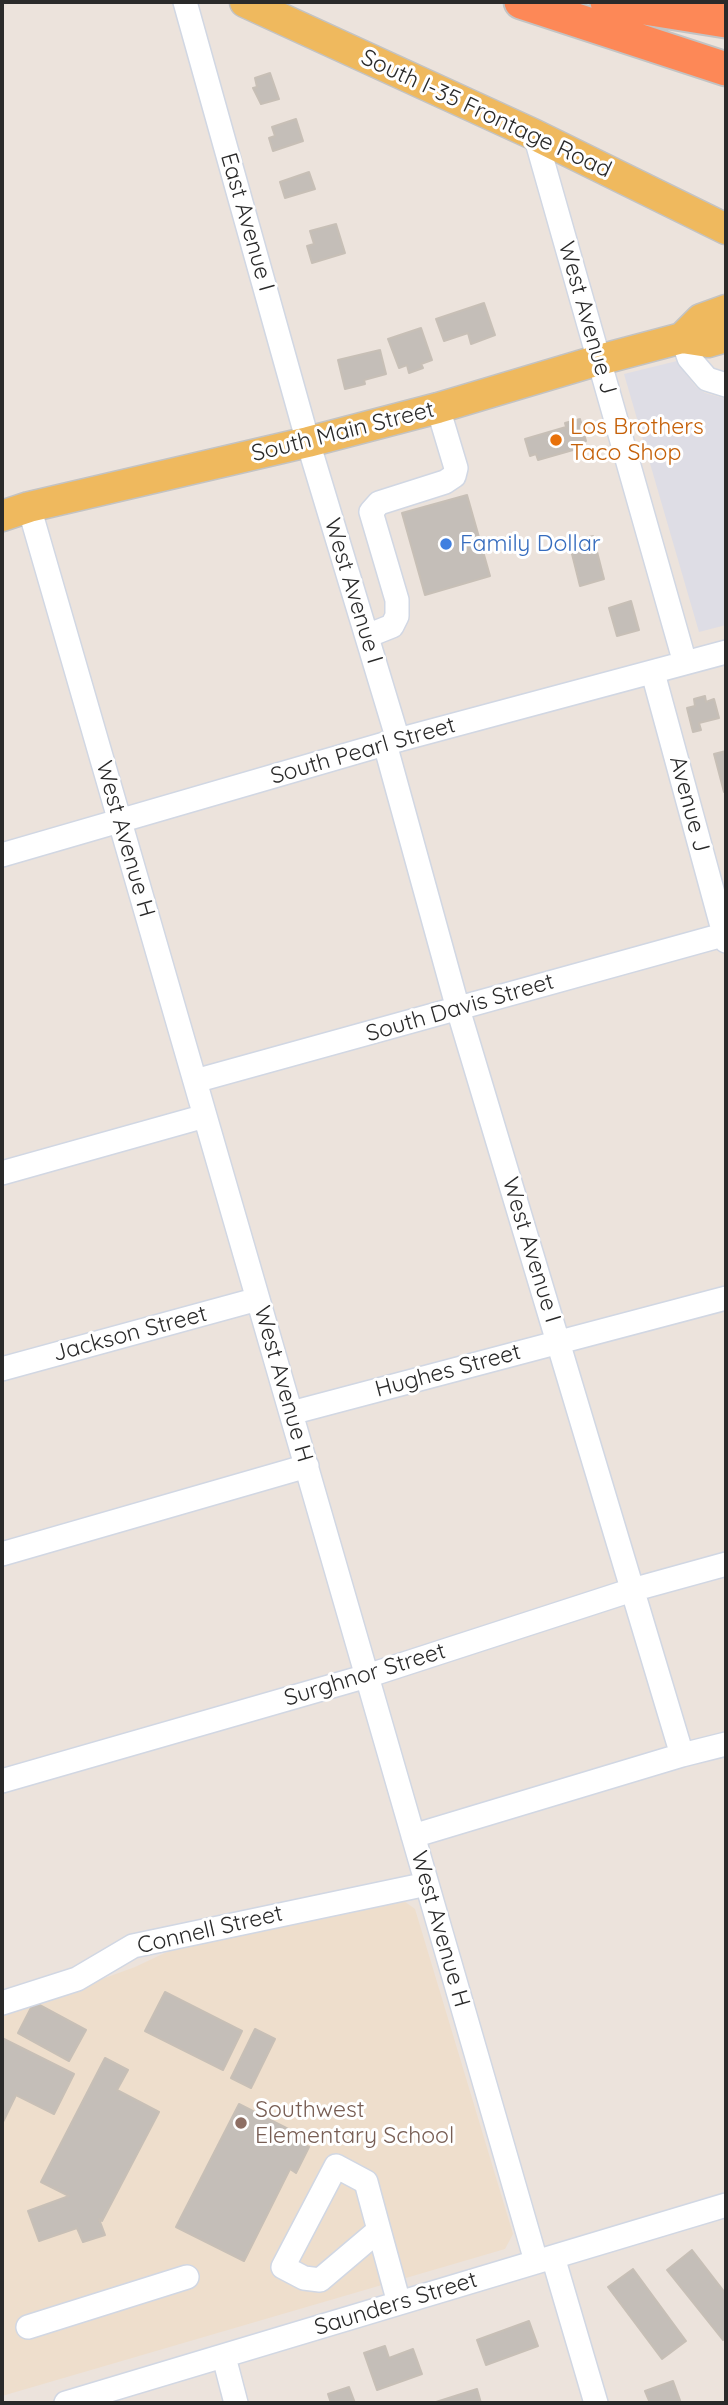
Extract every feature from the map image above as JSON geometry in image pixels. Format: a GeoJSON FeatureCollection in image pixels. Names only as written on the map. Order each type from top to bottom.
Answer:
{"type":"FeatureCollection","features":[{"type":"Feature","properties":{"kind":"highway"},"geometry":{"type":"LineString","coordinates":[[521,2],[726,69]]}},
{"type":"Feature","properties":{"kind":"highway"},"geometry":{"type":"LineString","coordinates":[[607,2],[726,21]]}},
{"type":"Feature","properties":{"kind":"main road","name":"South I-35 Frontage Road"},"geometry":{"type":"LineString","coordinates":[[245,2],[535,135],[726,229]]}},
{"type":"Feature","properties":{"kind":"main road","name":"South Main Street"},"geometry":{"type":"LineString","coordinates":[[682,338],[701,319],[726,310]]}},
{"type":"Feature","properties":{"kind":"main road","name":"South Main Street"},"geometry":{"type":"LineString","coordinates":[[16,511],[309,442],[682,338],[708,342],[726,337]]}},
{"type":"Feature","properties":{"kind":"street","name":"East Avenue I"},"geometry":{"type":"LineString","coordinates":[[185,2],[309,442]]}},
{"type":"Feature","properties":{"kind":"street","name":"West Avenue J"},"geometry":{"type":"LineString","coordinates":[[535,135],[685,663]]}},
{"type":"Feature","properties":{"kind":"street"},"geometry":{"type":"LineString","coordinates":[[682,338],[689,358],[706,379],[726,385]]}},
{"type":"Feature","properties":{"kind":"street"},"geometry":{"type":"LineString","coordinates":[[332,521],[371,512],[379,503],[445,482],[454,476],[456,468],[438,408]]}},
{"type":"Feature","properties":{"kind":"street","name":"West Avenue I"},"geometry":{"type":"LineString","coordinates":[[309,442],[367,636],[458,1009],[681,1755]]}},
{"type":"Feature","properties":{"kind":"street","name":"West Avenue H"},"geometry":{"type":"LineString","coordinates":[[16,511],[120,819],[427,1884],[545,2259],[596,2403]]}},
{"type":"Feature","properties":{"kind":"street"},"geometry":{"type":"LineString","coordinates":[[367,636],[392,626],[397,616],[397,600],[371,512]]}},
{"type":"Feature","properties":{"kind":"street","name":"South Pearl Street"},"geometry":{"type":"LineString","coordinates":[[2,855],[391,742],[726,652]]}},
{"type":"Feature","properties":{"kind":"street","name":"Avenue J"},"geometry":{"type":"LineString","coordinates":[[653,673],[726,937]]}},
{"type":"Feature","properties":{"kind":"street","name":"South Davis Street"},"geometry":{"type":"LineString","coordinates":[[195,1082],[726,937]]}},
{"type":"Feature","properties":{"kind":"street"},"geometry":{"type":"LineString","coordinates":[[2,1173],[205,1116]]}},
{"type":"Feature","properties":{"kind":"street","name":"Hughes Street"},"geometry":{"type":"LineString","coordinates":[[291,1413],[726,1298]]}},
{"type":"Feature","properties":{"kind":"street","name":"Jackson Street"},"geometry":{"type":"LineString","coordinates":[[2,1370],[258,1299]]}},
{"type":"Feature","properties":{"kind":"street"},"geometry":{"type":"LineString","coordinates":[[2,1554],[307,1466]]}},
{"type":"Feature","properties":{"kind":"street","name":"Surghnor Street"},"geometry":{"type":"LineString","coordinates":[[2,1781],[367,1676],[632,1590],[726,1564]]}},
{"type":"Feature","properties":{"kind":"street"},"geometry":{"type":"LineString","coordinates":[[413,1836],[681,1755],[726,1744]]}},
{"type":"Feature","properties":{"kind":"street","name":"Connell Street"},"geometry":{"type":"LineString","coordinates":[[2,2003],[77,1979],[132,1946],[427,1884]]}},
{"type":"Feature","properties":{"kind":"street"},"geometry":{"type":"LineString","coordinates":[[379,2230],[320,2280],[304,2278],[283,2267],[336,2166],[366,2182],[400,2303]]}},
{"type":"Feature","properties":{"kind":"street","name":"Saunders Street"},"geometry":{"type":"LineString","coordinates":[[66,2403],[726,2205]]}},
{"type":"Feature","properties":{"kind":"street"},"geometry":{"type":"LineString","coordinates":[[27,2327],[187,2277]]}},
{"type":"Feature","properties":{"kind":"street"},"geometry":{"type":"LineString","coordinates":[[223,2357],[236,2403]]}},
{"type":"Feature","properties":{"kind":"shaded area"},"geometry":{"type":"Polygon","coordinates":[[[681,360],[684,372],[696,387],[705,393],[726,399],[726,625],[699,632],[624,374],[681,360]]]}},
{"type":"Feature","properties":{"kind":"shaded area","name":"Southwest Elementary School"},"geometry":{"type":"Polygon","coordinates":[[[404,1901],[415,1909],[513,2234],[505,2249],[2,2396],[2,2012],[135,1967],[169,1951],[404,1901]]]}},
{"type":"Feature","properties":{"kind":"building"},"geometry":{"type":"Polygon","coordinates":[[[270,73],[279,99],[261,104],[253,88],[257,87],[255,78],[270,73]]]}},
{"type":"Feature","properties":{"kind":"building"},"geometry":{"type":"Polygon","coordinates":[[[296,119],[303,141],[273,151],[269,138],[275,136],[272,127],[296,119]]]}},
{"type":"Feature","properties":{"kind":"building"},"geometry":{"type":"Polygon","coordinates":[[[309,172],[315,189],[285,198],[280,182],[309,172]]]}},
{"type":"Feature","properties":{"kind":"building"},"geometry":{"type":"Polygon","coordinates":[[[336,224],[345,253],[312,263],[307,246],[314,244],[310,231],[336,224]]]}},
{"type":"Feature","properties":{"kind":"building"},"geometry":{"type":"Polygon","coordinates":[[[484,303],[495,335],[471,344],[468,333],[444,341],[436,319],[484,303]]]}},
{"type":"Feature","properties":{"kind":"building"},"geometry":{"type":"Polygon","coordinates":[[[421,328],[432,360],[421,364],[423,368],[409,373],[407,365],[399,368],[388,339],[421,328]]]}},
{"type":"Feature","properties":{"kind":"building"},"geometry":{"type":"Polygon","coordinates":[[[380,350],[386,374],[364,380],[365,384],[345,389],[338,360],[380,350]]]}},
{"type":"Feature","properties":{"kind":"building","name":"Los Brothers Taco Shop"},"geometry":{"type":"Polygon","coordinates":[[[580,419],[586,441],[572,445],[573,450],[538,460],[536,454],[530,456],[525,439],[566,427],[565,423],[580,419]]]}},
{"type":"Feature","properties":{"kind":"building","name":"Family Dollar"},"geometry":{"type":"Polygon","coordinates":[[[467,495],[490,576],[425,595],[402,513],[467,495]]]}},
{"type":"Feature","properties":{"kind":"building"},"geometry":{"type":"Polygon","coordinates":[[[593,536],[604,579],[580,586],[569,542],[593,536]]]}},
{"type":"Feature","properties":{"kind":"building"},"geometry":{"type":"Polygon","coordinates":[[[631,601],[639,630],[617,636],[609,608],[631,601]]]}},
{"type":"Feature","properties":{"kind":"building"},"geometry":{"type":"Polygon","coordinates":[[[705,696],[706,702],[714,699],[719,718],[699,723],[701,730],[693,732],[687,708],[695,706],[694,699],[705,696]]]}},
{"type":"Feature","properties":{"kind":"building"},"geometry":{"type":"Polygon","coordinates":[[[726,751],[726,792],[724,792],[714,754],[726,751]]]}},
{"type":"Feature","properties":{"kind":"building"},"geometry":{"type":"Polygon","coordinates":[[[165,1992],[242,2031],[223,2070],[145,2031],[165,1992]]]}},
{"type":"Feature","properties":{"kind":"building"},"geometry":{"type":"Polygon","coordinates":[[[34,2002],[86,2030],[69,2061],[18,2033],[34,2002]]]}},
{"type":"Feature","properties":{"kind":"building"},"geometry":{"type":"Polygon","coordinates":[[[255,2029],[275,2039],[251,2088],[231,2078],[255,2029]]]}},
{"type":"Feature","properties":{"kind":"building"},"geometry":{"type":"Polygon","coordinates":[[[2,2038],[74,2074],[54,2114],[16,2095],[2,2124],[2,2038]]]}},
{"type":"Feature","properties":{"kind":"building"},"geometry":{"type":"Polygon","coordinates":[[[105,2058],[128,2070],[117,2090],[159,2112],[102,2221],[99,2219],[105,2235],[83,2242],[77,2228],[39,2241],[28,2211],[69,2196],[41,2182],[105,2058]]]}},
{"type":"Feature","properties":{"kind":"building"},"geometry":{"type":"Polygon","coordinates":[[[239,2104],[304,2137],[301,2143],[309,2147],[296,2173],[290,2169],[244,2261],[176,2227],[239,2104]]]}},
{"type":"Feature","properties":{"kind":"building"},"geometry":{"type":"Polygon","coordinates":[[[692,2250],[726,2294],[726,2337],[723,2340],[667,2270],[692,2250]]]}},
{"type":"Feature","properties":{"kind":"building"},"geometry":{"type":"Polygon","coordinates":[[[633,2269],[686,2341],[662,2359],[608,2287],[633,2269]]]}},
{"type":"Feature","properties":{"kind":"building"},"geometry":{"type":"Polygon","coordinates":[[[529,2321],[538,2346],[486,2365],[477,2340],[529,2321]]]}},
{"type":"Feature","properties":{"kind":"building"},"geometry":{"type":"Polygon","coordinates":[[[385,2346],[389,2358],[413,2349],[422,2374],[377,2390],[364,2353],[385,2346]]]}},
{"type":"Feature","properties":{"kind":"building"},"geometry":{"type":"Polygon","coordinates":[[[673,2381],[681,2403],[650,2403],[645,2391],[673,2381]]]}},
{"type":"Feature","properties":{"kind":"building"},"geometry":{"type":"Polygon","coordinates":[[[349,2387],[355,2403],[331,2403],[328,2394],[349,2387]]]}},
{"type":"Feature","properties":{"kind":"building"},"geometry":{"type":"Polygon","coordinates":[[[477,2389],[481,2403],[436,2402],[477,2389]]]}},
{"type":"Feature","properties":{"kind":"place","name":"Los Brothers Taco Shop"},"geometry":{"type":"Point","coordinates":[556,440]}},
{"type":"Feature","properties":{"kind":"place","name":"Family Dollar"},"geometry":{"type":"Point","coordinates":[446,544]}},
{"type":"Feature","properties":{"kind":"place","name":"Southwest Elementary School"},"geometry":{"type":"Point","coordinates":[241,2123]}}]}
